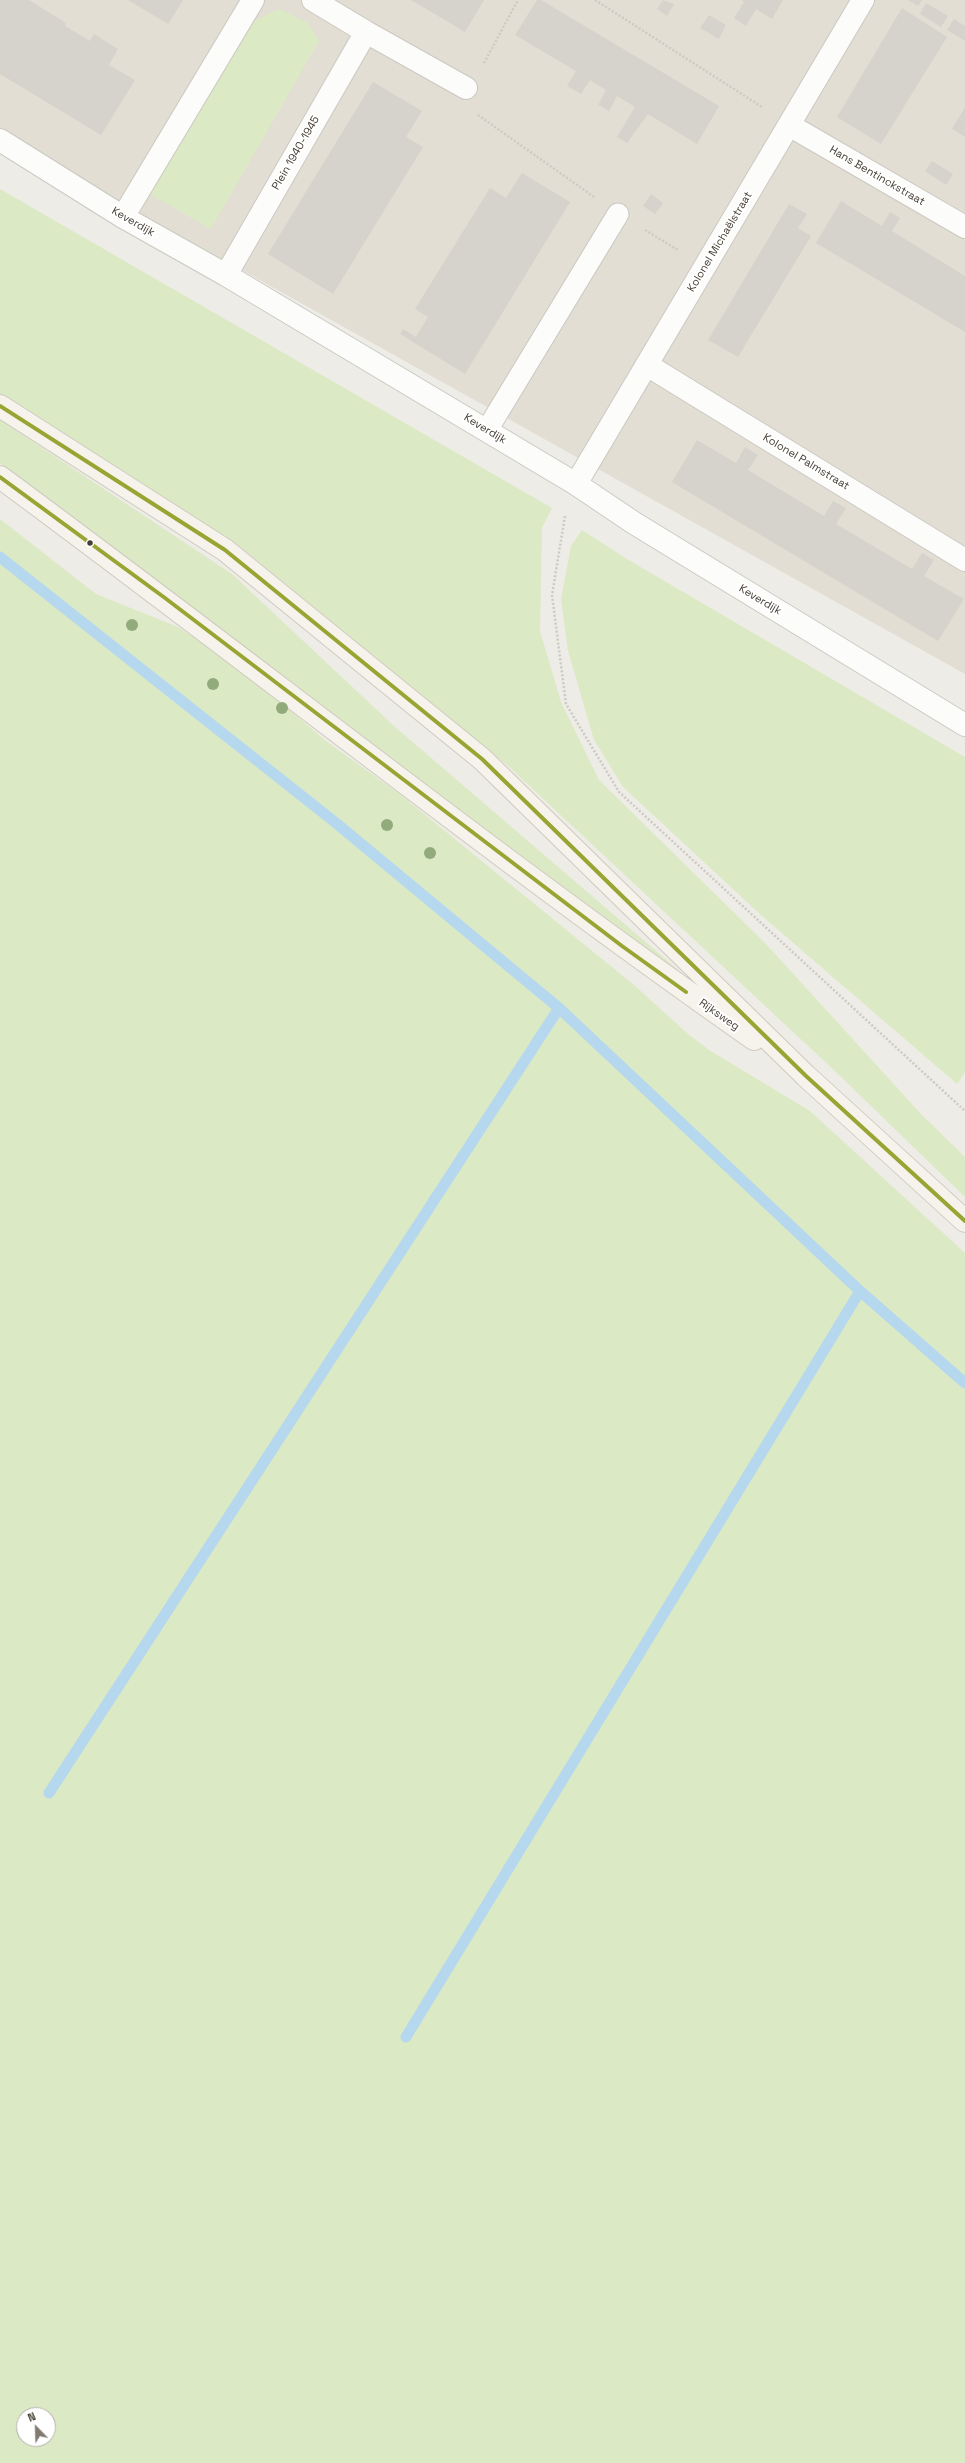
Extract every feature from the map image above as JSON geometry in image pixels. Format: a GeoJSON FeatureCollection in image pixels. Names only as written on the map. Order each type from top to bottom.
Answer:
{"type":"FeatureCollection","features":[{"type":"Feature","properties":{"kind":"main road","name":"Rijksweg"},"geometry":{"type":"LineString","coordinates":[[0,406],[224,550],[482,759],[806,1076],[965,1221]]}},
{"type":"Feature","properties":{"kind":"main road","name":"Rijksweg"},"geometry":{"type":"LineString","coordinates":[[0,477],[165,598],[622,946],[806,1076]]}},
{"type":"Feature","properties":{"kind":"street"},"geometry":{"type":"LineString","coordinates":[[123,218],[253,0]]}},
{"type":"Feature","properties":{"kind":"street"},"geometry":{"type":"LineString","coordinates":[[313,0],[366,32],[466,88]]}},
{"type":"Feature","properties":{"kind":"street","name":"Kolonel Michaëlstraat"},"geometry":{"type":"LineString","coordinates":[[576,484],[863,0]]}},
{"type":"Feature","properties":{"kind":"street","name":"Plein 1940-1945"},"geometry":{"type":"LineString","coordinates":[[226,275],[366,32]]}},
{"type":"Feature","properties":{"kind":"street","name":"Hans Bentinckstraat"},"geometry":{"type":"LineString","coordinates":[[789,125],[965,227]]}},
{"type":"Feature","properties":{"kind":"street","name":"Keverdijk"},"geometry":{"type":"LineString","coordinates":[[0,140],[123,218],[226,275],[487,430],[576,484],[634,523],[965,725]]}},
{"type":"Feature","properties":{"kind":"street","name":"Kolonel Palmstraat"},"geometry":{"type":"LineString","coordinates":[[647,365],[965,560]]}},
{"type":"Feature","properties":{"kind":"lane"},"geometry":{"type":"LineString","coordinates":[[487,430],[618,214]]}},
{"type":"Feature","properties":{"kind":"path"},"geometry":{"type":"LineString","coordinates":[[518,0],[483,63],[466,88],[470,110],[618,214],[705,266]]}},
{"type":"Feature","properties":{"kind":"path"},"geometry":{"type":"LineString","coordinates":[[595,0],[789,125]]}},
{"type":"Feature","properties":{"kind":"path"},"geometry":{"type":"LineString","coordinates":[[576,484],[563,521],[552,595],[566,704],[619,792],[965,1111]]}},
{"type":"Feature","properties":{"kind":"shaded area"},"geometry":{"type":"Polygon","coordinates":[[[0,0],[965,0],[965,674],[0,135],[0,0]]]}},
{"type":"Feature","properties":{"kind":"green space"},"geometry":{"type":"Polygon","coordinates":[[[279,9],[308,23],[319,41],[211,229],[149,194],[254,21],[279,9]]]}},
{"type":"Feature","properties":{"kind":"green space"},"geometry":{"type":"Polygon","coordinates":[[[0,189],[552,508],[542,528],[540,631],[561,702],[599,780],[766,944],[922,1115],[965,1157],[965,1197],[837,1073],[507,765],[238,545],[0,394],[0,189]]]}},
{"type":"Feature","properties":{"kind":"green space"},"geometry":{"type":"Polygon","coordinates":[[[0,420],[232,574],[394,726],[705,993],[707,1002],[0,463],[0,420]]]}},
{"type":"Feature","properties":{"kind":"green space"},"geometry":{"type":"Polygon","coordinates":[[[0,519],[96,594],[178,627],[239,667],[326,741],[402,796],[634,985],[687,1033],[709,1050],[810,1111],[965,1253],[965,2463],[0,2463],[0,519]]]}},
{"type":"Feature","properties":{"kind":"green space"},"geometry":{"type":"Polygon","coordinates":[[[582,530],[627,559],[965,757],[965,1072],[957,1084],[762,916],[623,787],[594,740],[568,651],[561,599],[571,546],[582,530]]]}},
{"type":"Feature","properties":{"kind":"building"},"geometry":{"type":"Polygon","coordinates":[[[0,0],[29,0],[66,23],[65,26],[90,41],[94,34],[118,49],[109,65],[135,80],[101,135],[0,74],[0,0]]]}},
{"type":"Feature","properties":{"kind":"building"},"geometry":{"type":"Polygon","coordinates":[[[128,0],[183,0],[168,24],[128,0]]]}},
{"type":"Feature","properties":{"kind":"building"},"geometry":{"type":"Polygon","coordinates":[[[411,0],[484,0],[465,32],[411,0]]]}},
{"type":"Feature","properties":{"kind":"building"},"geometry":{"type":"Polygon","coordinates":[[[537,0],[541,0],[719,106],[697,144],[648,114],[627,143],[617,137],[635,107],[617,96],[609,111],[598,105],[606,90],[590,80],[581,94],[567,86],[576,71],[515,35],[537,0]]]}},
{"type":"Feature","properties":{"kind":"building"},"geometry":{"type":"Polygon","coordinates":[[[663,0],[674,4],[667,16],[657,9],[663,0]]]}},
{"type":"Feature","properties":{"kind":"building"},"geometry":{"type":"Polygon","coordinates":[[[741,0],[783,0],[772,19],[756,9],[746,26],[734,18],[744,2],[741,0]]]}},
{"type":"Feature","properties":{"kind":"building"},"geometry":{"type":"Polygon","coordinates":[[[908,0],[922,0],[918,6],[908,0]]]}},
{"type":"Feature","properties":{"kind":"building"},"geometry":{"type":"Polygon","coordinates":[[[926,3],[948,16],[941,27],[920,14],[926,3]]]}},
{"type":"Feature","properties":{"kind":"building"},"geometry":{"type":"Polygon","coordinates":[[[902,8],[947,37],[881,144],[837,117],[902,8]]]}},
{"type":"Feature","properties":{"kind":"building"},"geometry":{"type":"Polygon","coordinates":[[[709,15],[726,25],[719,39],[700,28],[709,15]]]}},
{"type":"Feature","properties":{"kind":"building"},"geometry":{"type":"Polygon","coordinates":[[[954,19],[965,26],[965,41],[947,30],[954,19]]]}},
{"type":"Feature","properties":{"kind":"building"},"geometry":{"type":"Polygon","coordinates":[[[373,82],[422,111],[406,137],[423,147],[333,294],[268,254],[373,82]]]}},
{"type":"Feature","properties":{"kind":"building"},"geometry":{"type":"Polygon","coordinates":[[[965,107],[965,137],[952,129],[965,107]]]}},
{"type":"Feature","properties":{"kind":"building"},"geometry":{"type":"Polygon","coordinates":[[[932,161],[953,174],[946,185],[925,171],[932,161]]]}},
{"type":"Feature","properties":{"kind":"building"},"geometry":{"type":"Polygon","coordinates":[[[522,173],[570,202],[465,374],[400,334],[403,329],[416,337],[428,317],[415,309],[490,188],[506,198],[522,173]]]}},
{"type":"Feature","properties":{"kind":"building"},"geometry":{"type":"Polygon","coordinates":[[[651,194],[663,203],[655,214],[643,206],[651,194]]]}},
{"type":"Feature","properties":{"kind":"building"},"geometry":{"type":"Polygon","coordinates":[[[841,201],[882,226],[890,212],[900,218],[892,231],[965,276],[965,332],[816,243],[841,201]]]}},
{"type":"Feature","properties":{"kind":"building"},"geometry":{"type":"Polygon","coordinates":[[[789,204],[807,214],[798,228],[811,236],[738,357],[708,340],[789,204]]]}},
{"type":"Feature","properties":{"kind":"building"},"geometry":{"type":"Polygon","coordinates":[[[697,440],[736,463],[745,447],[758,455],[748,470],[824,516],[833,501],[846,508],[836,524],[912,569],[922,553],[934,560],[924,576],[964,599],[938,641],[672,482],[697,440]]]}},
{"type":"Feature","properties":{"kind":"waterway"},"geometry":{"type":"LineString","coordinates":[[0,557],[336,823],[559,1008],[860,1291]]}},
{"type":"Feature","properties":{"kind":"waterway"},"geometry":{"type":"LineString","coordinates":[[49,1793],[559,1008]]}},
{"type":"Feature","properties":{"kind":"waterway"},"geometry":{"type":"LineString","coordinates":[[406,2037],[860,1291],[965,1383]]}},
{"type":"Feature","properties":{"kind":"transit line"},"geometry":{"type":"LineString","coordinates":[[0,406],[225,550],[482,759],[806,1076],[965,1221]]}},
{"type":"Feature","properties":{"kind":"transit line"},"geometry":{"type":"LineString","coordinates":[[0,477],[165,598],[622,946],[686,992]]}}]}
